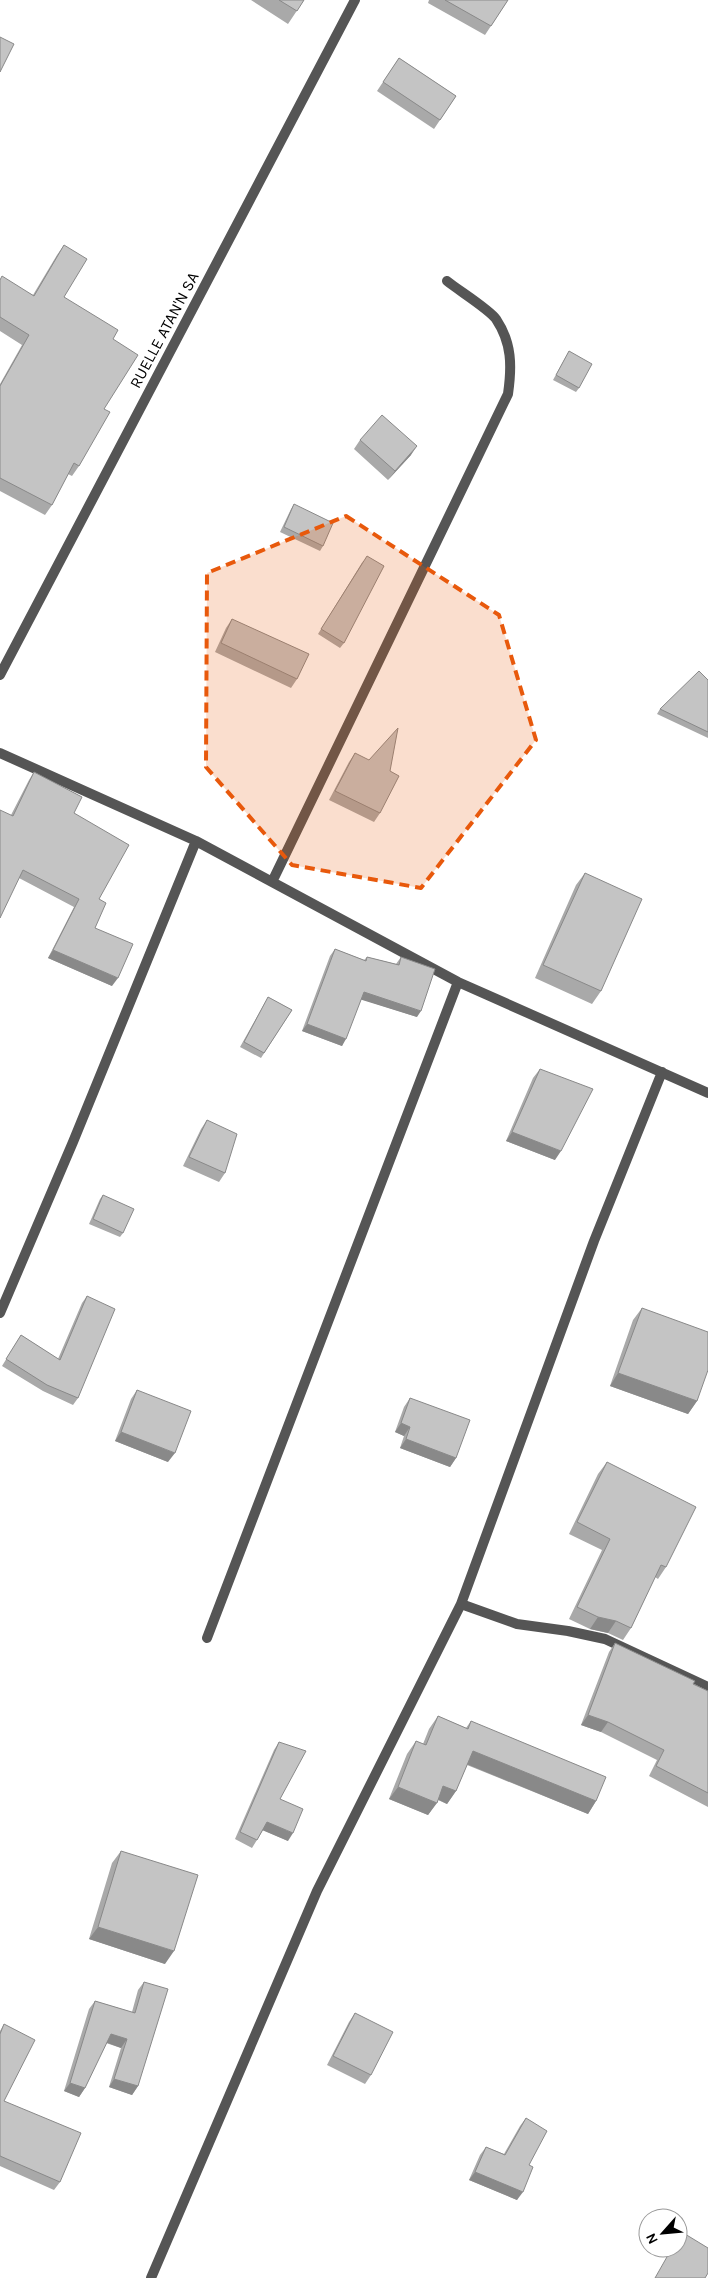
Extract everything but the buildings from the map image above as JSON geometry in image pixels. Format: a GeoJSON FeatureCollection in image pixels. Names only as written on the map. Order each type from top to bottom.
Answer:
{"type":"FeatureCollection","features":[{"type":"Feature","properties":{"kind":"street","name":"RUELLE ATAN'N SA"},"geometry":{"type":"LineString","coordinates":[[0,675],[355,0]]}},
{"type":"Feature","properties":{"kind":"street"},"geometry":{"type":"LineString","coordinates":[[272,882],[508,394],[512,365],[507,343],[496,318],[447,281]]}},
{"type":"Feature","properties":{"kind":"street"},"geometry":{"type":"LineString","coordinates":[[0,753],[196,841],[458,982],[708,1092]]}},
{"type":"Feature","properties":{"kind":"street"},"geometry":{"type":"LineString","coordinates":[[0,1313],[74,1142],[196,841]]}},
{"type":"Feature","properties":{"kind":"street"},"geometry":{"type":"LineString","coordinates":[[207,1638],[458,982]]}},
{"type":"Feature","properties":{"kind":"street"},"geometry":{"type":"LineString","coordinates":[[152,2278],[317,1891],[461,1604],[594,1241],[662,1072]]}},
{"type":"Feature","properties":{"kind":"street"},"geometry":{"type":"LineString","coordinates":[[461,1604],[517,1624],[568,1631],[605,1639],[708,1687]]}},
{"type":"Feature","properties":{"kind":"highlighted area"},"geometry":{"type":"Polygon","coordinates":[[[346,516],[499,615],[536,740],[421,888],[292,865],[206,767],[207,573],[346,516]]]}}]}
